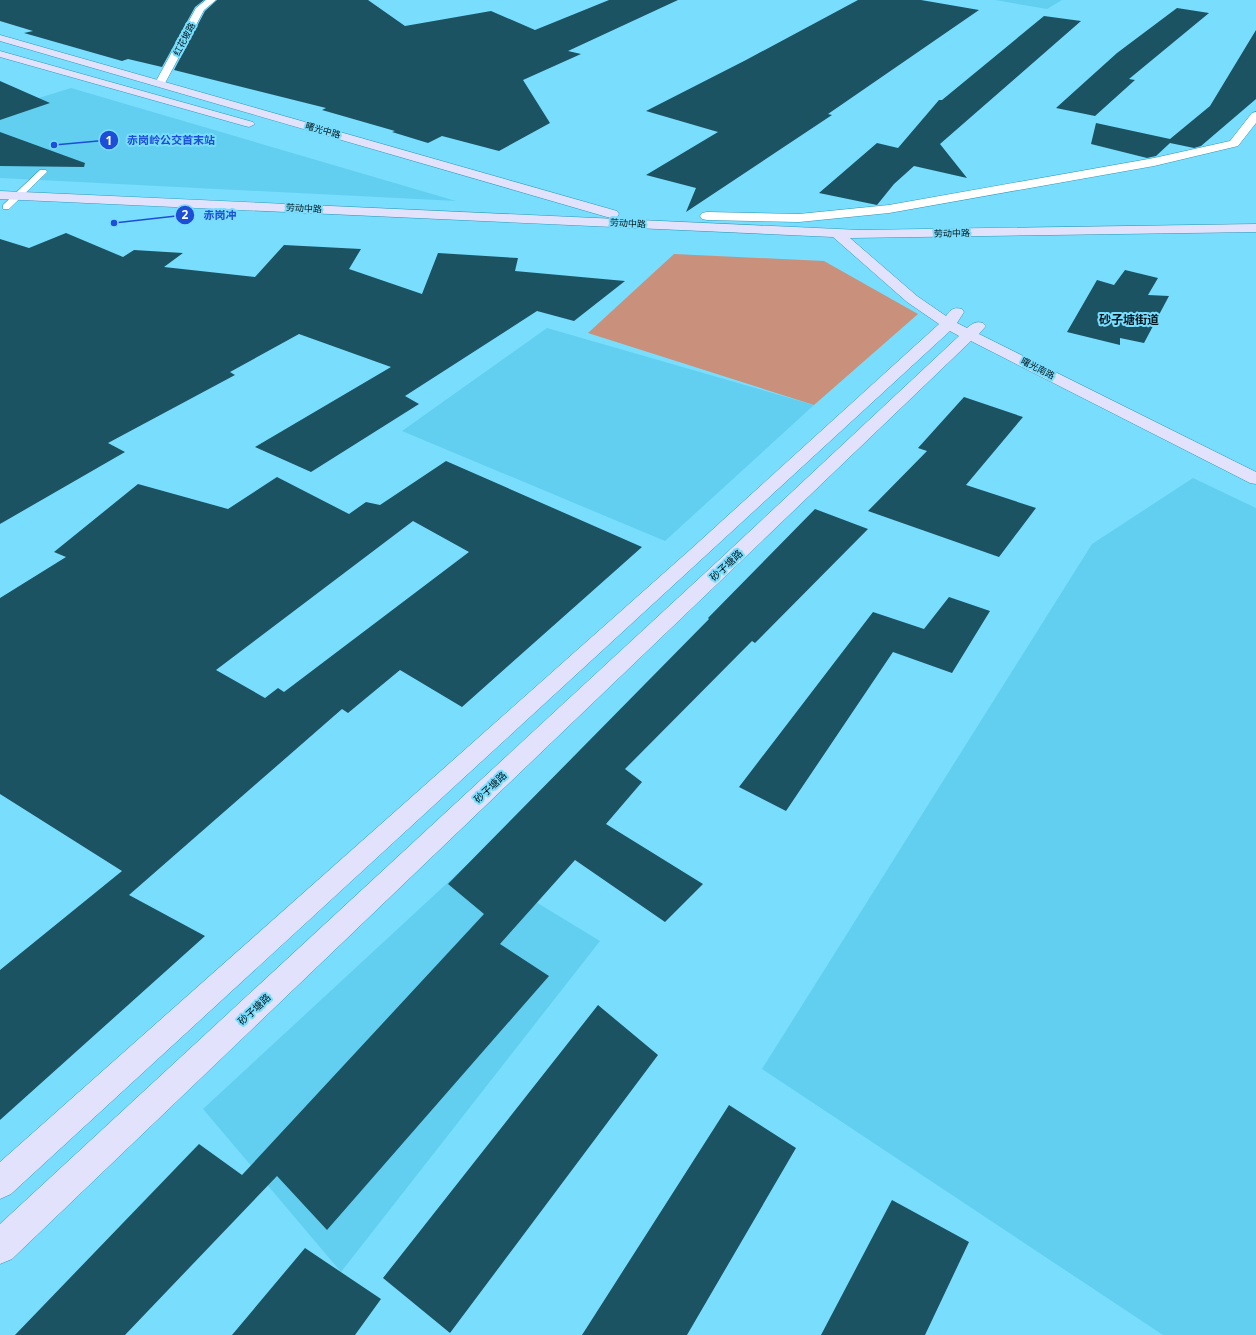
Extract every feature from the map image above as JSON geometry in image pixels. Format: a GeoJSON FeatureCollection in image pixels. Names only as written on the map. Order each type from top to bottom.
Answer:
{"type":"FeatureCollection","features":[{"type":"Feature","properties":{"kind":"street","name":"红花坡路"},"geometry":{"type":"LineString","coordinates":[[160,83],[200,8],[212,0]]}},
{"type":"Feature","properties":{"kind":"street","name":"曙光中路"},"geometry":{"type":"LineString","coordinates":[[0,38],[646,224]]}},
{"type":"Feature","properties":{"kind":"street"},"geometry":{"type":"LineString","coordinates":[[0,54],[260,127]]}},
{"type":"Feature","properties":{"kind":"street"},"geometry":{"type":"LineString","coordinates":[[707,216],[799,218],[889,209],[1154,162],[1234,144],[1256,115]]}},
{"type":"Feature","properties":{"kind":"street","name":"劳动中路"},"geometry":{"type":"LineString","coordinates":[[0,195],[837,233]]}},
{"type":"Feature","properties":{"kind":"street","name":"劳动中路"},"geometry":{"type":"LineString","coordinates":[[3,207],[621,235],[854,240],[1256,228]]}},
{"type":"Feature","properties":{"kind":"street"},"geometry":{"type":"LineString","coordinates":[[533,207],[621,235]]}},
{"type":"Feature","properties":{"kind":"street","name":"曙光南路"},"geometry":{"type":"LineString","coordinates":[[837,233],[872,246],[927,293],[952,318]]}},
{"type":"Feature","properties":{"kind":"street","name":"曙光南路"},"geometry":{"type":"LineString","coordinates":[[854,240],[912,299],[952,318],[1256,479]]}},
{"type":"Feature","properties":{"kind":"street","name":"劳动中路"},"geometry":{"type":"LineString","coordinates":[[872,246],[1256,240]]}},
{"type":"Feature","properties":{"kind":"street"},"geometry":{"type":"LineString","coordinates":[[0,1183],[698,553],[952,318]]}},
{"type":"Feature","properties":{"kind":"street","name":"曙光南路"},"geometry":{"type":"LineString","coordinates":[[974,330],[1256,465]]}},
{"type":"Feature","properties":{"kind":"street","name":"砂子塘路"},"geometry":{"type":"LineString","coordinates":[[0,1247],[974,330]]}},
{"type":"Feature","properties":{"kind":"lane"},"geometry":{"type":"LineString","coordinates":[[3,207],[43,172]]}},
{"type":"Feature","properties":{"kind":"shaded area"},"geometry":{"type":"Polygon","coordinates":[[[995,0],[1062,0],[1047,9],[995,0]]]}},
{"type":"Feature","properties":{"kind":"shaded area"},"geometry":{"type":"Polygon","coordinates":[[[71,88],[456,201],[0,178],[0,110],[71,88]]]}},
{"type":"Feature","properties":{"kind":"shaded area"},"geometry":{"type":"Polygon","coordinates":[[[674,254],[824,261],[918,314],[814,405],[588,333],[674,254]]]}},
{"type":"Feature","properties":{"kind":"shaded area"},"geometry":{"type":"Polygon","coordinates":[[[547,328],[814,405],[665,541],[402,431],[547,328]]]}},
{"type":"Feature","properties":{"kind":"shaded area"},"geometry":{"type":"Polygon","coordinates":[[[1193,478],[1256,508],[1256,1335],[1163,1335],[762,1069],[1092,544],[1193,478]]]}},
{"type":"Feature","properties":{"kind":"shaded area"},"geometry":{"type":"Polygon","coordinates":[[[470,862],[600,941],[341,1272],[203,1109],[470,862]]]}},
{"type":"Feature","properties":{"kind":"building"},"geometry":{"type":"Polygon","coordinates":[[[0,0],[204,0],[195,7],[162,67],[128,59],[122,61],[24,33],[33,31],[0,21],[0,0]]]}},
{"type":"Feature","properties":{"kind":"building"},"geometry":{"type":"Polygon","coordinates":[[[217,0],[368,0],[405,26],[491,11],[535,30],[609,0],[678,0],[568,51],[581,54],[523,80],[550,123],[499,151],[442,136],[428,143],[392,132],[395,131],[322,110],[326,108],[174,70],[205,11],[217,0]]]}},
{"type":"Feature","properties":{"kind":"building"},"geometry":{"type":"Polygon","coordinates":[[[858,0],[921,0],[979,10],[828,114],[832,115],[686,212],[696,188],[646,175],[718,132],[646,111],[746,60],[858,0]]]}},
{"type":"Feature","properties":{"kind":"building"},"geometry":{"type":"Polygon","coordinates":[[[1177,8],[1209,13],[1129,79],[1135,80],[1095,116],[1056,108],[1117,53],[1177,8]]]}},
{"type":"Feature","properties":{"kind":"building"},"geometry":{"type":"Polygon","coordinates":[[[1044,16],[1081,21],[940,144],[967,178],[914,166],[894,184],[877,205],[819,193],[877,143],[898,148],[939,100],[942,100],[1044,16]]]}},
{"type":"Feature","properties":{"kind":"building"},"geometry":{"type":"Polygon","coordinates":[[[1256,30],[1256,99],[1201,146],[1194,148],[1170,143],[1156,156],[1147,158],[1091,144],[1096,123],[1170,139],[1210,106],[1256,30]]]}},
{"type":"Feature","properties":{"kind":"building"},"geometry":{"type":"Polygon","coordinates":[[[0,81],[50,103],[0,120],[0,81]]]}},
{"type":"Feature","properties":{"kind":"building"},"geometry":{"type":"Polygon","coordinates":[[[0,132],[85,163],[84,167],[0,166],[0,132]]]}},
{"type":"Feature","properties":{"kind":"building"},"geometry":{"type":"Polygon","coordinates":[[[66,233],[123,257],[134,250],[183,253],[164,267],[255,277],[284,245],[361,249],[349,269],[422,294],[438,253],[518,258],[515,271],[625,281],[574,321],[537,311],[405,396],[419,404],[311,472],[255,447],[391,367],[299,334],[230,372],[235,375],[108,443],[125,452],[0,524],[0,239],[29,248],[66,233]]]}},
{"type":"Feature","properties":{"kind":"building"},"geometry":{"type":"Polygon","coordinates":[[[1125,270],[1158,278],[1148,295],[1169,296],[1144,343],[1120,338],[1120,345],[1067,332],[1097,280],[1114,285],[1125,270]]]}},
{"type":"Feature","properties":{"kind":"building"},"geometry":{"type":"Polygon","coordinates":[[[964,397],[1023,417],[966,485],[1036,508],[999,557],[868,511],[927,451],[918,448],[964,397]]]}},
{"type":"Feature","properties":{"kind":"building"},"geometry":{"type":"Polygon","coordinates":[[[446,461],[642,547],[462,707],[400,670],[348,713],[342,709],[129,895],[205,936],[0,1120],[0,970],[122,871],[0,794],[0,598],[66,557],[54,552],[138,484],[228,509],[277,477],[349,514],[366,502],[380,505],[446,461]],[[413,521],[216,670],[265,698],[278,688],[284,692],[469,552],[413,521]]]}},
{"type":"Feature","properties":{"kind":"building"},"geometry":{"type":"Polygon","coordinates":[[[815,509],[868,529],[755,643],[752,641],[625,769],[642,782],[606,824],[703,884],[665,922],[575,860],[500,944],[549,976],[327,1230],[277,1176],[125,1335],[15,1335],[199,1144],[242,1175],[484,914],[448,884],[815,509]]]}},
{"type":"Feature","properties":{"kind":"building"},"geometry":{"type":"Polygon","coordinates":[[[949,597],[990,611],[952,673],[893,652],[786,811],[739,787],[873,612],[924,629],[949,597]]]}},
{"type":"Feature","properties":{"kind":"building"},"geometry":{"type":"Polygon","coordinates":[[[598,1005],[658,1055],[450,1333],[383,1278],[598,1005]]]}},
{"type":"Feature","properties":{"kind":"building"},"geometry":{"type":"Polygon","coordinates":[[[729,1105],[796,1148],[687,1335],[582,1335],[729,1105]]]}},
{"type":"Feature","properties":{"kind":"building"},"geometry":{"type":"Polygon","coordinates":[[[892,1200],[969,1242],[925,1335],[821,1335],[892,1200]]]}},
{"type":"Feature","properties":{"kind":"building"},"geometry":{"type":"Polygon","coordinates":[[[305,1248],[381,1299],[355,1335],[232,1335],[305,1248]]]}},
{"type":"Feature","properties":{"kind":"place","name":"赤岗岭公交首末站"},"geometry":{"type":"Point","coordinates":[54,145]}},
{"type":"Feature","properties":{"kind":"place","name":"赤岗冲"},"geometry":{"type":"Point","coordinates":[114,223]}},
{"type":"Feature","properties":{"kind":"district","name":"砂子塘街道"},"geometry":{"type":"Point","coordinates":[1129,319]}}]}
